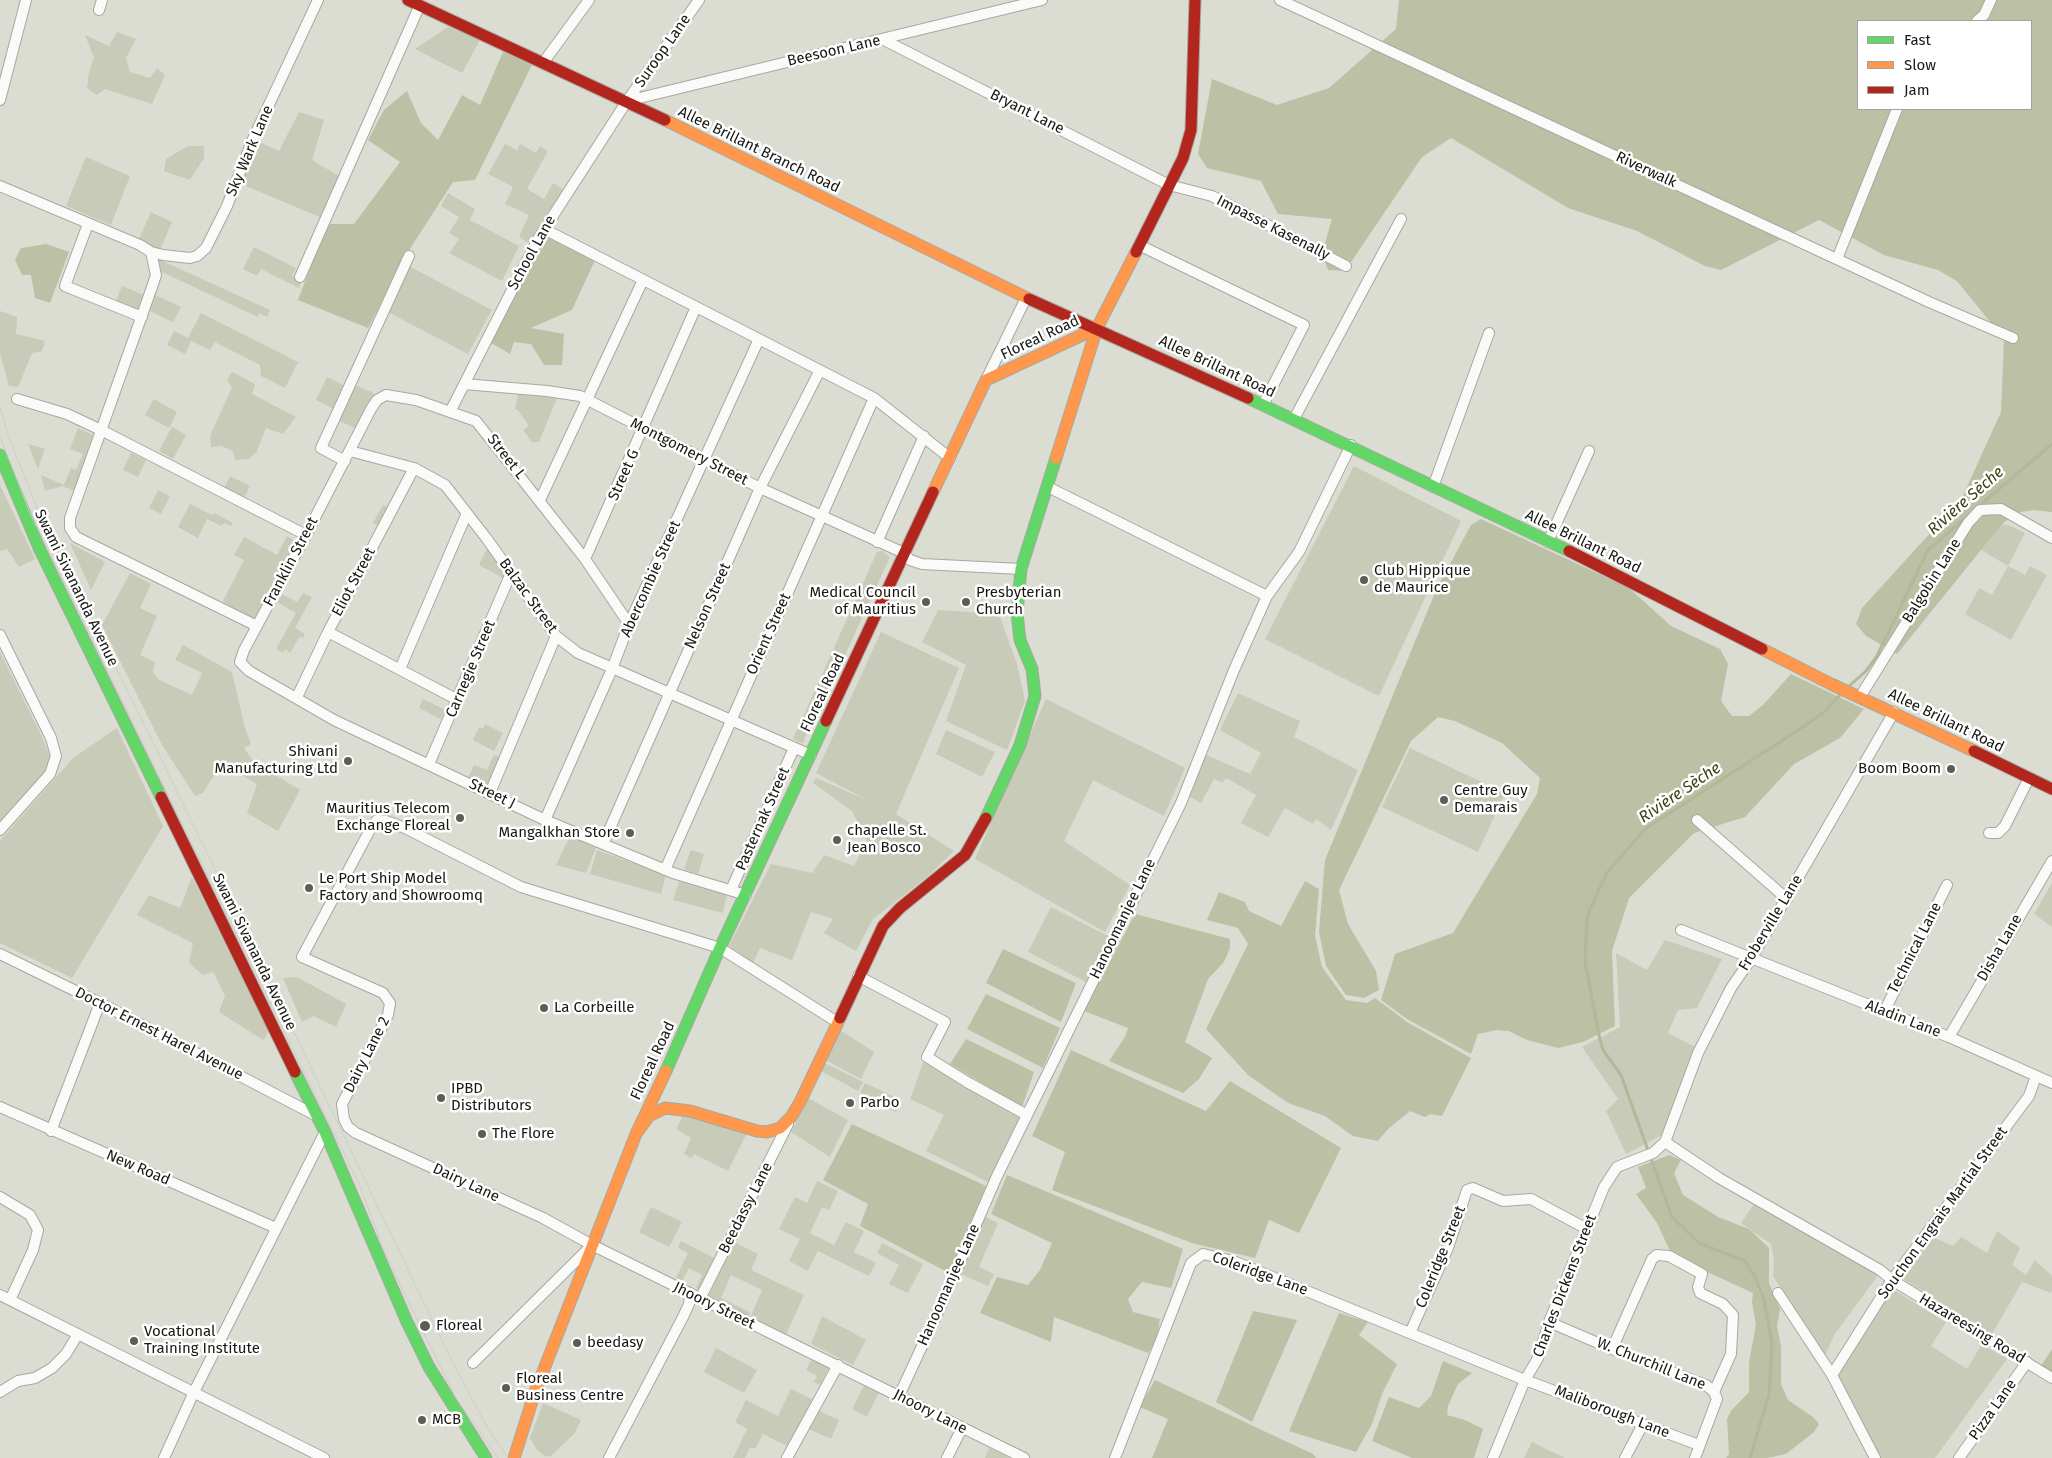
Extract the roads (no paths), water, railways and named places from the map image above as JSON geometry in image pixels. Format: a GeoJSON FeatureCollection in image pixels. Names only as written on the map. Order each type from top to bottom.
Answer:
{"type":"FeatureCollection","features":[{"type":"Feature","properties":{"kind":"main road","name":"Allee Brillant Branch Road"},"geometry":{"type":"LineString","coordinates":[[408,0],[419,7],[627,101],[1026,298],[1097,328]]}},
{"type":"Feature","properties":{"kind":"main road","name":"Floreal Road"},"geometry":{"type":"LineString","coordinates":[[516,1456],[535,1392],[636,1134],[670,1064],[720,948],[986,380],[1097,328],[1183,158],[1191,130],[1195,0]]}},
{"type":"Feature","properties":{"kind":"main road","name":"Allee Brillant Road"},"geometry":{"type":"LineString","coordinates":[[1097,328],[1351,446],[1630,581],[1831,684],[1894,712],[2052,789]]}},
{"type":"Feature","properties":{"kind":"main road"},"geometry":{"type":"LineString","coordinates":[[636,1134],[649,1116],[666,1108],[690,1111],[767,1132],[780,1128],[791,1117],[875,940],[889,918],[952,867],[972,846],[1020,746],[1035,696],[1032,669],[1020,640],[1016,613],[1021,569],[1097,328]]}},
{"type":"Feature","properties":{"kind":"main road","name":"Swami Sivananda Avenue"},"geometry":{"type":"LineString","coordinates":[[0,455],[40,550],[325,1132],[407,1322],[439,1383],[486,1458]]}},
{"type":"Feature","properties":{"kind":"main road"},"geometry":{"type":"LineString","coordinates":[[670,1064],[663,1089],[667,1100],[735,1124]]}},
{"type":"Feature","properties":{"kind":"street"},"geometry":{"type":"LineString","coordinates":[[0,100],[26,0]]}},
{"type":"Feature","properties":{"kind":"street","name":"Sky Wark Lane"},"geometry":{"type":"LineString","coordinates":[[0,186],[151,252],[190,258],[197,256],[206,248],[227,206],[252,141],[318,0]]}},
{"type":"Feature","properties":{"kind":"street"},"geometry":{"type":"LineString","coordinates":[[543,63],[589,0]]}},
{"type":"Feature","properties":{"kind":"street","name":"Suroop Lane"},"geometry":{"type":"LineString","coordinates":[[627,101],[699,0]]}},
{"type":"Feature","properties":{"kind":"street","name":"Beesoon Lane"},"geometry":{"type":"LineString","coordinates":[[627,101],[809,56],[884,40],[1042,0]]}},
{"type":"Feature","properties":{"kind":"street","name":"Riverwalk"},"geometry":{"type":"LineString","coordinates":[[1280,0],[1837,259],[2013,338]]}},
{"type":"Feature","properties":{"kind":"street"},"geometry":{"type":"LineString","coordinates":[[1978,20],[1984,15],[1990,0]]}},
{"type":"Feature","properties":{"kind":"street"},"geometry":{"type":"LineString","coordinates":[[300,277],[419,7]]}},
{"type":"Feature","properties":{"kind":"street","name":"Bryant Lane"},"geometry":{"type":"LineString","coordinates":[[884,40],[1169,185]]}},
{"type":"Feature","properties":{"kind":"street","name":"School Lane"},"geometry":{"type":"LineString","coordinates":[[450,412],[544,230],[627,101]]}},
{"type":"Feature","properties":{"kind":"street"},"geometry":{"type":"LineString","coordinates":[[1837,259],[1897,110]]}},
{"type":"Feature","properties":{"kind":"street","name":"Impasse Kasenally"},"geometry":{"type":"LineString","coordinates":[[1169,185],[1212,196],[1346,266]]}},
{"type":"Feature","properties":{"kind":"street"},"geometry":{"type":"LineString","coordinates":[[1294,419],[1401,218]]}},
{"type":"Feature","properties":{"kind":"street"},"geometry":{"type":"LineString","coordinates":[[88,224],[65,286],[142,317]]}},
{"type":"Feature","properties":{"kind":"street"},"geometry":{"type":"LineString","coordinates":[[544,230],[874,398],[950,458]]}},
{"type":"Feature","properties":{"kind":"street"},"geometry":{"type":"LineString","coordinates":[[1139,245],[1304,325],[1263,405]]}},
{"type":"Feature","properties":{"kind":"street"},"geometry":{"type":"LineString","coordinates":[[151,252],[156,275],[70,518],[70,528],[76,537],[257,626]]}},
{"type":"Feature","properties":{"kind":"street"},"geometry":{"type":"LineString","coordinates":[[345,461],[321,448],[409,256]]}},
{"type":"Feature","properties":{"kind":"street"},"geometry":{"type":"LineString","coordinates":[[540,500],[643,280]]}},
{"type":"Feature","properties":{"kind":"street"},"geometry":{"type":"LineString","coordinates":[[986,380],[1026,298]]}},
{"type":"Feature","properties":{"kind":"street","name":"Street G"},"geometry":{"type":"LineString","coordinates":[[586,559],[696,307]]}},
{"type":"Feature","properties":{"kind":"street"},"geometry":{"type":"LineString","coordinates":[[1433,487],[1489,332]]}},
{"type":"Feature","properties":{"kind":"street","name":"Abercombie Street"},"geometry":{"type":"LineString","coordinates":[[545,820],[612,669],[629,624],[705,460],[758,339]]}},
{"type":"Feature","properties":{"kind":"street","name":"Nelson Street"},"geometry":{"type":"LineString","coordinates":[[603,844],[760,488],[820,370]]}},
{"type":"Feature","properties":{"kind":"street","name":"Montgomery Street"},"geometry":{"type":"LineString","coordinates":[[464,384],[547,391],[580,396],[760,488],[922,564],[1021,569]]}},
{"type":"Feature","properties":{"kind":"street","name":"Street L"},"geometry":{"type":"LineString","coordinates":[[350,451],[371,409],[382,396],[416,400],[467,416],[481,427],[586,559],[629,624]]}},
{"type":"Feature","properties":{"kind":"street","name":"Orient Street"},"geometry":{"type":"LineString","coordinates":[[665,870],[874,398]]}},
{"type":"Feature","properties":{"kind":"street"},"geometry":{"type":"LineString","coordinates":[[18,399],[68,414],[306,535]]}},
{"type":"Feature","properties":{"kind":"street"},"geometry":{"type":"LineString","coordinates":[[877,542],[924,436]]}},
{"type":"Feature","properties":{"kind":"street","name":"Hanoomanjee Lane"},"geometry":{"type":"LineString","coordinates":[[899,1396],[997,1176],[1181,803],[1234,670],[1267,596],[1299,552],[1351,446]]}},
{"type":"Feature","properties":{"kind":"street"},"geometry":{"type":"LineString","coordinates":[[1548,542],[1589,450]]}},
{"type":"Feature","properties":{"kind":"street","name":"Franklin Street"},"geometry":{"type":"LineString","coordinates":[[249,671],[240,662],[244,650],[350,451]]}},
{"type":"Feature","properties":{"kind":"street","name":"Balzac Street"},"geometry":{"type":"LineString","coordinates":[[350,451],[414,468],[445,485],[512,573],[556,636],[578,653],[810,755]]}},
{"type":"Feature","properties":{"kind":"street","name":"Eliot Street"},"geometry":{"type":"LineString","coordinates":[[297,697],[328,632],[414,468]]}},
{"type":"Feature","properties":{"kind":"street"},"geometry":{"type":"LineString","coordinates":[[1048,487],[1267,596]]}},
{"type":"Feature","properties":{"kind":"street","name":"Balgobin Lane"},"geometry":{"type":"LineString","coordinates":[[1858,696],[1963,531],[1980,510],[2001,508],[2052,538]]}},
{"type":"Feature","properties":{"kind":"street"},"geometry":{"type":"LineString","coordinates":[[400,670],[467,513]]}},
{"type":"Feature","properties":{"kind":"street","name":"Carnegie Street"},"geometry":{"type":"LineString","coordinates":[[429,764],[512,573]]}},
{"type":"Feature","properties":{"kind":"street"},"geometry":{"type":"LineString","coordinates":[[328,632],[458,700]]}},
{"type":"Feature","properties":{"kind":"street"},"geometry":{"type":"LineString","coordinates":[[0,635],[51,738],[56,756],[50,774],[0,830]]}},
{"type":"Feature","properties":{"kind":"street"},"geometry":{"type":"LineString","coordinates":[[490,793],[556,636]]}},
{"type":"Feature","properties":{"kind":"street","name":"Street J"},"geometry":{"type":"LineString","coordinates":[[249,671],[334,720],[545,820],[665,870],[746,895]]}},
{"type":"Feature","properties":{"kind":"street","name":"Froberville Lane"},"geometry":{"type":"LineString","coordinates":[[1665,1142],[1698,1053],[1731,988],[1751,959],[1894,712]]}},
{"type":"Feature","properties":{"kind":"street","name":"Pasternak Street"},"geometry":{"type":"LineString","coordinates":[[731,890],[794,748]]}},
{"type":"Feature","properties":{"kind":"street"},"geometry":{"type":"LineString","coordinates":[[1989,833],[1998,833],[2005,826],[2029,778]]}},
{"type":"Feature","properties":{"kind":"street","name":"Dairy Lane 2"},"geometry":{"type":"LineString","coordinates":[[344,1119],[342,1104],[388,1015],[390,1003],[383,993],[302,957],[367,834],[377,820],[405,828],[521,887],[720,948]]}},
{"type":"Feature","properties":{"kind":"street"},"geometry":{"type":"LineString","coordinates":[[1697,820],[1786,899]]}},
{"type":"Feature","properties":{"kind":"street","name":"Disha Lane"},"geometry":{"type":"LineString","coordinates":[[1949,1037],[2052,861]]}},
{"type":"Feature","properties":{"kind":"street","name":"Technical Lane"},"geometry":{"type":"LineString","coordinates":[[1884,1012],[1948,885]]}},
{"type":"Feature","properties":{"kind":"street","name":"Aladin Lane"},"geometry":{"type":"LineString","coordinates":[[1680,930],[1949,1037],[2052,1083]]}},
{"type":"Feature","properties":{"kind":"street"},"geometry":{"type":"LineString","coordinates":[[720,948],[837,1022]]}},
{"type":"Feature","properties":{"kind":"street","name":"Doctor Ernest Harel Avenue"},"geometry":{"type":"LineString","coordinates":[[0,954],[100,1003],[317,1116]]}},
{"type":"Feature","properties":{"kind":"street"},"geometry":{"type":"LineString","coordinates":[[858,976],[944,1022],[927,1057],[967,1082],[1027,1115]]}},
{"type":"Feature","properties":{"kind":"street"},"geometry":{"type":"LineString","coordinates":[[51,1131],[100,1003]]}},
{"type":"Feature","properties":{"kind":"street","name":"Souchon Engrais Martial Street"},"geometry":{"type":"LineString","coordinates":[[1832,1375],[1892,1280],[2029,1096],[2036,1076]]}},
{"type":"Feature","properties":{"kind":"street","name":"New Road"},"geometry":{"type":"LineString","coordinates":[[0,1107],[51,1131],[276,1228]]}},
{"type":"Feature","properties":{"kind":"street","name":"Beedassy Lane"},"geometry":{"type":"LineString","coordinates":[[700,1300],[791,1117]]}},
{"type":"Feature","properties":{"kind":"street","name":"Dairy Lane"},"geometry":{"type":"LineString","coordinates":[[344,1119],[348,1127],[356,1133],[543,1218],[592,1246]]}},
{"type":"Feature","properties":{"kind":"street"},"geometry":{"type":"LineString","coordinates":[[164,1458],[194,1392],[325,1132]]}},
{"type":"Feature","properties":{"kind":"street","name":"Charles Dickens Street"},"geometry":{"type":"LineString","coordinates":[[1493,1458],[1525,1380],[1538,1358],[1550,1322],[1604,1187],[1617,1166],[1649,1155],[1665,1142]]}},
{"type":"Feature","properties":{"kind":"street","name":"Hazareesing Road"},"geometry":{"type":"LineString","coordinates":[[1665,1142],[1719,1178],[1880,1270],[1892,1280],[2052,1378]]}},
{"type":"Feature","properties":{"kind":"street","name":"Coleridge Street"},"geometry":{"type":"LineString","coordinates":[[1410,1334],[1448,1248],[1467,1190],[1473,1188],[1503,1201],[1531,1199],[1587,1229]]}},
{"type":"Feature","properties":{"kind":"street"},"geometry":{"type":"LineString","coordinates":[[0,1197],[30,1215],[38,1230],[33,1250],[10,1300]]}},
{"type":"Feature","properties":{"kind":"street"},"geometry":{"type":"LineString","coordinates":[[473,1363],[592,1246]]}},
{"type":"Feature","properties":{"kind":"street","name":"Jhoory Street"},"geometry":{"type":"LineString","coordinates":[[592,1246],[700,1300],[838,1365]]}},
{"type":"Feature","properties":{"kind":"street","name":"Coleridge Lane"},"geometry":{"type":"LineString","coordinates":[[1115,1458],[1191,1263],[1203,1254],[1232,1261],[1525,1380]]}},
{"type":"Feature","properties":{"kind":"street"},"geometry":{"type":"LineString","coordinates":[[1612,1349],[1652,1259],[1656,1254],[1669,1256],[1702,1274],[1698,1287],[1700,1292],[1723,1304],[1732,1315],[1731,1354],[1714,1392]]}},
{"type":"Feature","properties":{"kind":"street"},"geometry":{"type":"LineString","coordinates":[[1778,1293],[1832,1375],[1875,1458]]}},
{"type":"Feature","properties":{"kind":"street"},"geometry":{"type":"LineString","coordinates":[[0,1295],[324,1458]]}},
{"type":"Feature","properties":{"kind":"street"},"geometry":{"type":"LineString","coordinates":[[609,1458],[690,1304],[690,1295]]}},
{"type":"Feature","properties":{"kind":"street","name":"W. Churchill Lane"},"geometry":{"type":"LineString","coordinates":[[1550,1322],[1612,1349],[1706,1385],[1714,1392],[1717,1400],[1695,1458]]}},
{"type":"Feature","properties":{"kind":"street"},"geometry":{"type":"LineString","coordinates":[[0,1392],[18,1381],[35,1378],[52,1368],[66,1354],[78,1334]]}},
{"type":"Feature","properties":{"kind":"street","name":"Pizza Lane"},"geometry":{"type":"LineString","coordinates":[[1959,1458],[2027,1362]]}},
{"type":"Feature","properties":{"kind":"street"},"geometry":{"type":"LineString","coordinates":[[787,1458],[838,1365]]}},
{"type":"Feature","properties":{"kind":"street","name":"Jhoory Lane"},"geometry":{"type":"LineString","coordinates":[[838,1365],[1024,1458]]}},
{"type":"Feature","properties":{"kind":"street","name":"Maliborough Lane"},"geometry":{"type":"LineString","coordinates":[[1525,1380],[1699,1445]]}},
{"type":"Feature","properties":{"kind":"street"},"geometry":{"type":"LineString","coordinates":[[1625,1458],[1643,1424]]}},
{"type":"Feature","properties":{"kind":"street"},"geometry":{"type":"LineString","coordinates":[[947,1458],[962,1428]]}},
{"type":"Feature","properties":{"kind":"waterway","name":"Rivière Sèche"},"geometry":{"type":"LineString","coordinates":[[1979,506],[2052,444]]}},
{"type":"Feature","properties":{"kind":"waterway","name":"Rivière Sèche"},"geometry":{"type":"LineString","coordinates":[[1848,687],[1866,671],[1877,656],[1928,550],[1969,515]]}},
{"type":"Feature","properties":{"kind":"waterway","name":"Rivière Sèche"},"geometry":{"type":"LineString","coordinates":[[1750,1458],[1769,1394],[1772,1343],[1763,1296],[1755,1277],[1745,1261],[1699,1243],[1672,1217],[1621,1075],[1603,1050],[1600,1040],[1585,961],[1587,920],[1589,911],[1607,873],[1645,829],[1803,727],[1824,712],[1842,693]]}},
{"type":"Feature","properties":{"kind":"tram line"},"geometry":{"type":"LineString","coordinates":[[0,407],[9,438],[38,510],[230,899],[450,1357],[488,1429],[508,1458]]}},
{"type":"Feature","properties":{"kind":"tram line"},"geometry":{"type":"LineString","coordinates":[[0,436],[30,513],[359,1184],[383,1248],[405,1295],[456,1398],[498,1458]]}},
{"type":"Feature","properties":{"kind":"place","name":"Club Hippique de Maurice"},"geometry":{"type":"Point","coordinates":[1364,580]}},
{"type":"Feature","properties":{"kind":"place","name":"Medical Council of Mauritius"},"geometry":{"type":"Point","coordinates":[926,602]}},
{"type":"Feature","properties":{"kind":"place","name":"Presbyterian Church"},"geometry":{"type":"Point","coordinates":[966,602]}},
{"type":"Feature","properties":{"kind":"place","name":"Shivani Manufacturing Ltd"},"geometry":{"type":"Point","coordinates":[348,761]}},
{"type":"Feature","properties":{"kind":"place","name":"Boom Boom"},"geometry":{"type":"Point","coordinates":[1951,769]}},
{"type":"Feature","properties":{"kind":"place","name":"Centre Guy Demarais"},"geometry":{"type":"Point","coordinates":[1444,800]}},
{"type":"Feature","properties":{"kind":"place","name":"Mauritius Telecom Exchange Floreal"},"geometry":{"type":"Point","coordinates":[460,818]}},
{"type":"Feature","properties":{"kind":"place","name":"Mangalkhan Store"},"geometry":{"type":"Point","coordinates":[630,833]}},
{"type":"Feature","properties":{"kind":"place","name":"chapelle St. Jean Bosco"},"geometry":{"type":"Point","coordinates":[837,840]}},
{"type":"Feature","properties":{"kind":"place","name":"Le Port Ship Model Factory and Showroomq"},"geometry":{"type":"Point","coordinates":[309,888]}},
{"type":"Feature","properties":{"kind":"place","name":"La Corbeille"},"geometry":{"type":"Point","coordinates":[544,1008]}},
{"type":"Feature","properties":{"kind":"place","name":"IPBD Distributors"},"geometry":{"type":"Point","coordinates":[441,1098]}},
{"type":"Feature","properties":{"kind":"place","name":"Parbo"},"geometry":{"type":"Point","coordinates":[850,1103]}},
{"type":"Feature","properties":{"kind":"place","name":"The Flore"},"geometry":{"type":"Point","coordinates":[482,1134]}},
{"type":"Feature","properties":{"kind":"place","name":"Floreal"},"geometry":{"type":"Point","coordinates":[425,1326]}},
{"type":"Feature","properties":{"kind":"place","name":"Vocational Training Institute"},"geometry":{"type":"Point","coordinates":[134,1341]}},
{"type":"Feature","properties":{"kind":"place","name":"beedasy"},"geometry":{"type":"Point","coordinates":[577,1343]}},
{"type":"Feature","properties":{"kind":"place","name":"Floreal Business Centre"},"geometry":{"type":"Point","coordinates":[506,1388]}},
{"type":"Feature","properties":{"kind":"place","name":"MCB"},"geometry":{"type":"Point","coordinates":[422,1420]}}]}
